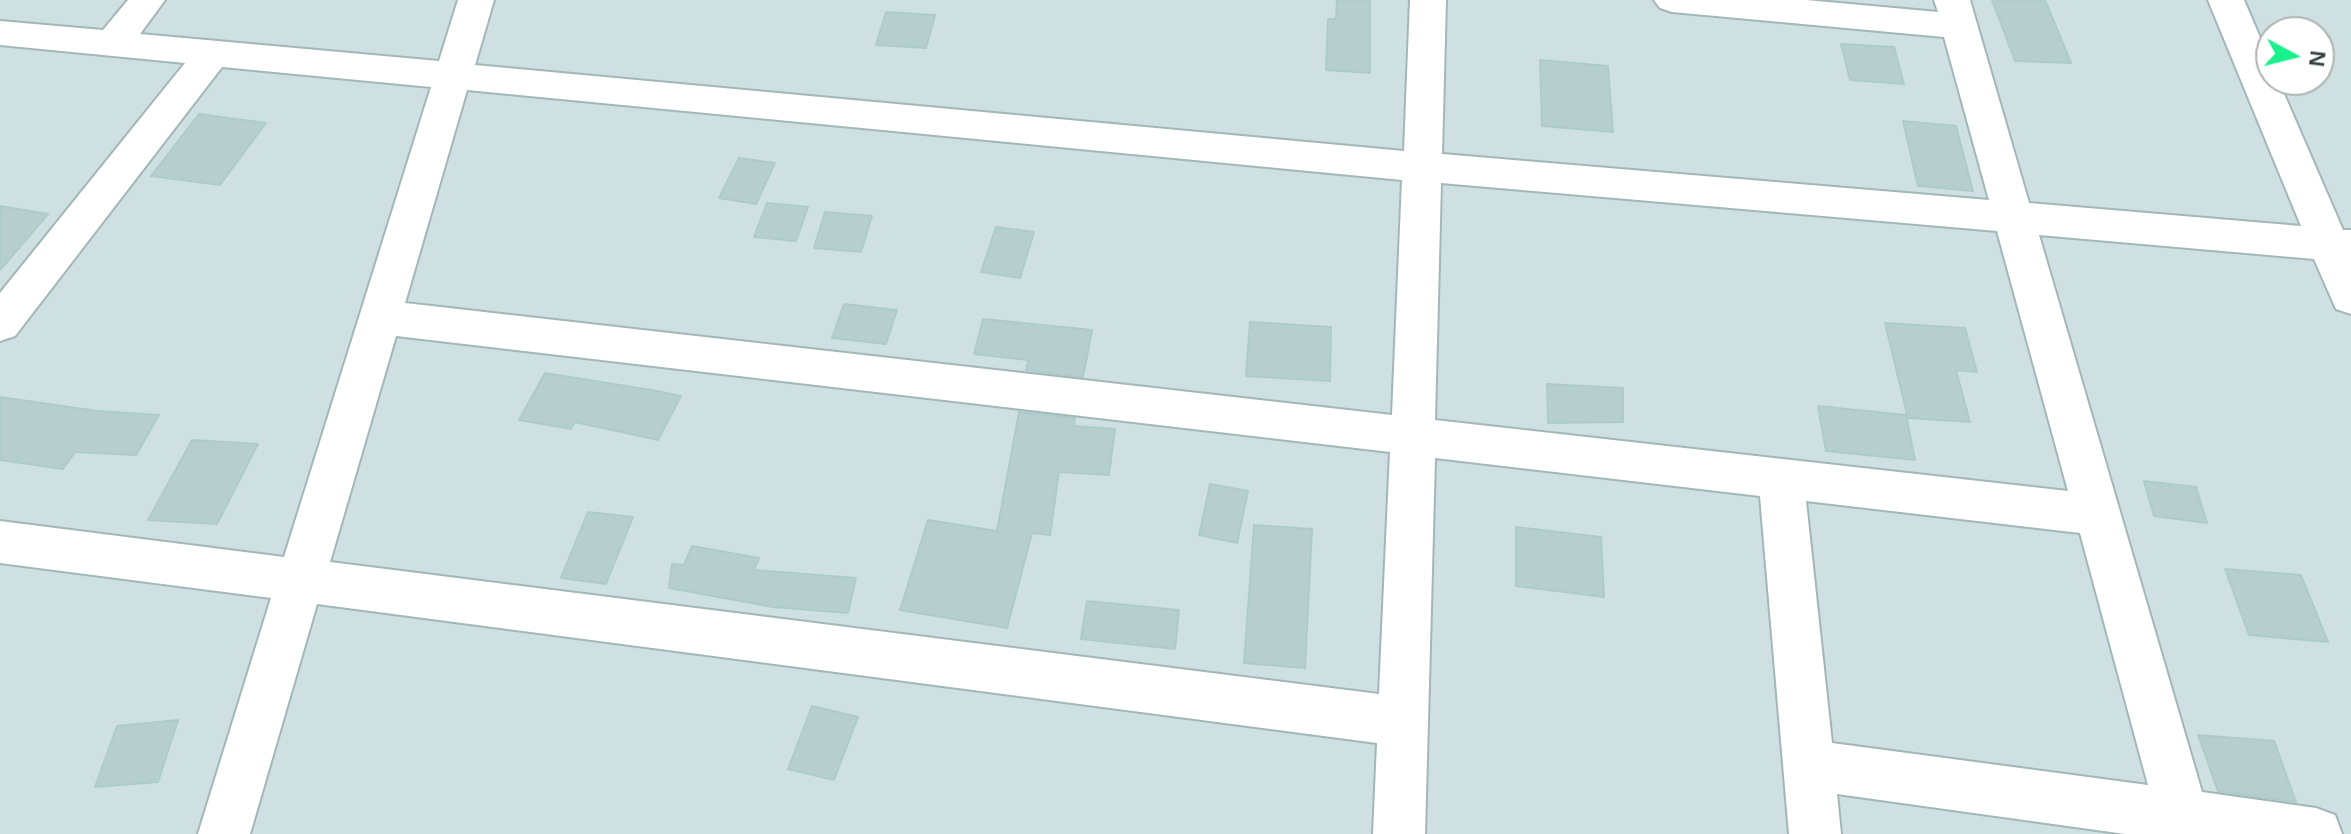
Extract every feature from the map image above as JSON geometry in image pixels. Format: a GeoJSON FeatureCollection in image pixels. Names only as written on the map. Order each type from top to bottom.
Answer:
{"type":"FeatureCollection","features":[{"type":"Feature","properties":{"kind":"street"},"geometry":{"type":"LineString","coordinates":[[113,43],[147,0]]}},
{"type":"Feature","properties":{"kind":"street"},"geometry":{"type":"LineString","coordinates":[[224,834],[476,0]]}},
{"type":"Feature","properties":{"kind":"street"},"geometry":{"type":"LineString","coordinates":[[1399,834],[1428,0]]}},
{"type":"Feature","properties":{"kind":"street"},"geometry":{"type":"LineString","coordinates":[[1672,0],[1955,13],[2183,816]]}},
{"type":"Feature","properties":{"kind":"street"},"geometry":{"type":"LineString","coordinates":[[2226,0],[2340,245],[2351,297]]}},
{"type":"Feature","properties":{"kind":"street"},"geometry":{"type":"LineString","coordinates":[[0,33],[1422,167],[2340,245]]}},
{"type":"Feature","properties":{"kind":"street"},"geometry":{"type":"LineString","coordinates":[[0,324],[15,283],[213,53]]}},
{"type":"Feature","properties":{"kind":"street"},"geometry":{"type":"LineString","coordinates":[[381,317],[2097,515]]}},
{"type":"Feature","properties":{"kind":"street"},"geometry":{"type":"LineString","coordinates":[[1781,478],[1815,834]]}},
{"type":"Feature","properties":{"kind":"street"},"geometry":{"type":"LineString","coordinates":[[0,542],[1403,722]]}},
{"type":"Feature","properties":{"kind":"street"},"geometry":{"type":"LineString","coordinates":[[1809,765],[2316,834]]}},
{"type":"Feature","properties":{"kind":"shaded area"},"geometry":{"type":"Polygon","coordinates":[[[0,0],[2351,0],[2351,834],[0,834],[0,0]]]}},
{"type":"Feature","properties":{"kind":"building"},"geometry":{"type":"Polygon","coordinates":[[[1337,0],[1370,0],[1370,73],[1326,70],[1328,19],[1336,19],[1337,0]]]}},
{"type":"Feature","properties":{"kind":"building"},"geometry":{"type":"Polygon","coordinates":[[[1992,0],[2045,0],[2071,63],[2015,61],[1992,0]]]}},
{"type":"Feature","properties":{"kind":"building"},"geometry":{"type":"Polygon","coordinates":[[[886,12],[935,15],[926,48],[876,45],[886,12]]]}},
{"type":"Feature","properties":{"kind":"building"},"geometry":{"type":"Polygon","coordinates":[[[1841,44],[1894,47],[1904,84],[1850,80],[1841,44]]]}},
{"type":"Feature","properties":{"kind":"building"},"geometry":{"type":"Polygon","coordinates":[[[1540,60],[1608,66],[1613,132],[1542,126],[1540,60]]]}},
{"type":"Feature","properties":{"kind":"building"},"geometry":{"type":"Polygon","coordinates":[[[199,114],[266,123],[220,185],[151,176],[199,114]]]}},
{"type":"Feature","properties":{"kind":"building"},"geometry":{"type":"Polygon","coordinates":[[[1903,121],[1956,126],[1973,191],[1918,186],[1903,121]]]}},
{"type":"Feature","properties":{"kind":"building"},"geometry":{"type":"Polygon","coordinates":[[[739,158],[775,163],[756,204],[719,198],[739,158]]]}},
{"type":"Feature","properties":{"kind":"building"},"geometry":{"type":"Polygon","coordinates":[[[767,203],[808,207],[796,241],[754,237],[767,203]]]}},
{"type":"Feature","properties":{"kind":"building"},"geometry":{"type":"Polygon","coordinates":[[[0,206],[48,214],[0,270],[0,206]]]}},
{"type":"Feature","properties":{"kind":"building"},"geometry":{"type":"Polygon","coordinates":[[[825,212],[872,216],[861,252],[814,248],[825,212]]]}},
{"type":"Feature","properties":{"kind":"building"},"geometry":{"type":"Polygon","coordinates":[[[996,227],[1034,232],[1020,278],[981,272],[996,227]]]}},
{"type":"Feature","properties":{"kind":"building"},"geometry":{"type":"Polygon","coordinates":[[[844,304],[897,310],[886,344],[832,338],[844,304]]]}},
{"type":"Feature","properties":{"kind":"building"},"geometry":{"type":"Polygon","coordinates":[[[983,319],[1092,330],[1083,377],[1026,370],[1028,360],[974,354],[983,319]]]}},
{"type":"Feature","properties":{"kind":"building"},"geometry":{"type":"Polygon","coordinates":[[[1250,322],[1331,327],[1330,381],[1246,376],[1250,322]]]}},
{"type":"Feature","properties":{"kind":"building"},"geometry":{"type":"Polygon","coordinates":[[[1885,323],[1965,328],[1977,372],[1956,370],[1970,422],[1908,418],[1885,323]]]}},
{"type":"Feature","properties":{"kind":"building"},"geometry":{"type":"Polygon","coordinates":[[[545,373],[681,396],[658,440],[575,422],[571,429],[519,420],[545,373]]]}},
{"type":"Feature","properties":{"kind":"building"},"geometry":{"type":"Polygon","coordinates":[[[1547,384],[1623,388],[1623,422],[1548,423],[1547,384]]]}},
{"type":"Feature","properties":{"kind":"building"},"geometry":{"type":"Polygon","coordinates":[[[0,397],[97,411],[159,415],[136,455],[75,452],[63,469],[0,460],[0,397]]]}},
{"type":"Feature","properties":{"kind":"building"},"geometry":{"type":"Polygon","coordinates":[[[1818,406],[1906,415],[1915,460],[1826,451],[1818,406]]]}},
{"type":"Feature","properties":{"kind":"building"},"geometry":{"type":"Polygon","coordinates":[[[1019,412],[1075,418],[1074,426],[1115,429],[1109,475],[1059,472],[1050,535],[1032,533],[1007,628],[900,610],[928,520],[997,531],[1019,412]]]}},
{"type":"Feature","properties":{"kind":"building"},"geometry":{"type":"Polygon","coordinates":[[[192,440],[258,444],[217,524],[148,520],[192,440]]]}},
{"type":"Feature","properties":{"kind":"building"},"geometry":{"type":"Polygon","coordinates":[[[2144,481],[2196,487],[2207,523],[2154,516],[2144,481]]]}},
{"type":"Feature","properties":{"kind":"building"},"geometry":{"type":"Polygon","coordinates":[[[1210,484],[1248,491],[1237,543],[1199,535],[1210,484]]]}},
{"type":"Feature","properties":{"kind":"building"},"geometry":{"type":"Polygon","coordinates":[[[588,512],[633,517],[606,584],[561,578],[588,512]]]}},
{"type":"Feature","properties":{"kind":"building"},"geometry":{"type":"Polygon","coordinates":[[[1254,525],[1312,529],[1305,668],[1244,663],[1254,525]]]}},
{"type":"Feature","properties":{"kind":"building"},"geometry":{"type":"Polygon","coordinates":[[[1516,527],[1601,537],[1604,597],[1516,586],[1516,527]]]}},
{"type":"Feature","properties":{"kind":"building"},"geometry":{"type":"Polygon","coordinates":[[[692,546],[759,558],[754,570],[856,578],[848,613],[773,607],[669,588],[672,564],[684,565],[692,546]]]}},
{"type":"Feature","properties":{"kind":"building"},"geometry":{"type":"Polygon","coordinates":[[[2225,569],[2301,575],[2328,642],[2249,635],[2225,569]]]}},
{"type":"Feature","properties":{"kind":"building"},"geometry":{"type":"Polygon","coordinates":[[[1087,601],[1179,610],[1175,649],[1081,639],[1087,601]]]}},
{"type":"Feature","properties":{"kind":"building"},"geometry":{"type":"Polygon","coordinates":[[[812,706],[858,717],[834,780],[788,769],[812,706]]]}},
{"type":"Feature","properties":{"kind":"building"},"geometry":{"type":"Polygon","coordinates":[[[178,720],[158,782],[95,787],[117,726],[178,720]]]}},
{"type":"Feature","properties":{"kind":"building"},"geometry":{"type":"Polygon","coordinates":[[[2198,735],[2274,741],[2296,802],[2218,791],[2198,735]]]}}]}
